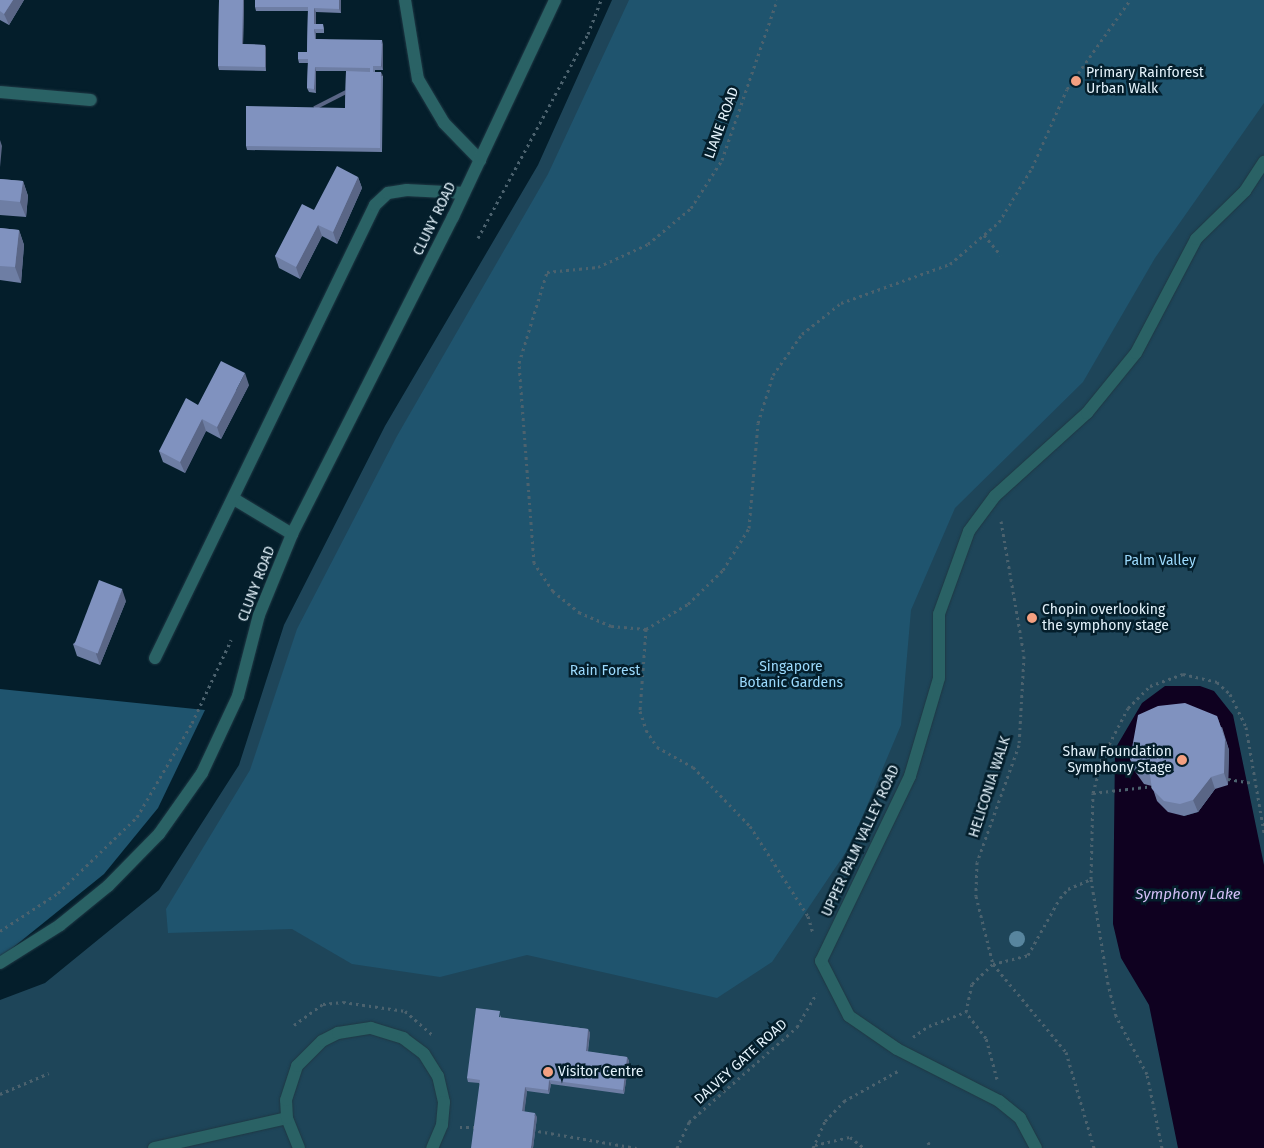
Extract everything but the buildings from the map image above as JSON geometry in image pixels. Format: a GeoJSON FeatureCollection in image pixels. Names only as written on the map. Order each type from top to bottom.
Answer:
{"type":"FeatureCollection","features":[{"type":"Feature","properties":{"kind":"street"},"geometry":{"type":"LineString","coordinates":[[406,0],[418,79],[444,123],[480,160]]}},
{"type":"Feature","properties":{"kind":"street","name":"CLUNY ROAD"},"geometry":{"type":"LineString","coordinates":[[0,963],[60,925],[108,886],[160,834],[202,774],[238,696],[259,615],[292,534],[464,193],[555,0]]}},
{"type":"Feature","properties":{"kind":"street"},"geometry":{"type":"LineString","coordinates":[[0,92],[91,100]]}},
{"type":"Feature","properties":{"kind":"street","name":"UPPER PALM VALLEY ROAD"},"geometry":{"type":"LineString","coordinates":[[821,961],[910,776],[939,678],[939,614],[969,531],[995,496],[1087,413],[1136,353],[1196,239],[1244,191],[1264,162]]}},
{"type":"Feature","properties":{"kind":"street"},"geometry":{"type":"LineString","coordinates":[[155,658],[234,499],[375,205],[388,193],[407,190],[464,193]]}},
{"type":"Feature","properties":{"kind":"street"},"geometry":{"type":"LineString","coordinates":[[234,499],[292,534]]}},
{"type":"Feature","properties":{"kind":"street"},"geometry":{"type":"LineString","coordinates":[[821,961],[849,1016],[897,1049],[999,1101],[1020,1118],[1036,1148]]}},
{"type":"Feature","properties":{"kind":"street"},"geometry":{"type":"LineString","coordinates":[[299,1148],[287,1118],[290,1083],[308,1052],[338,1033],[371,1028],[403,1038],[424,1054],[438,1076],[444,1102],[442,1125],[432,1148]]}},
{"type":"Feature","properties":{"kind":"street"},"geometry":{"type":"LineString","coordinates":[[154,1148],[287,1118]]}},
{"type":"Feature","properties":{"kind":"path"},"geometry":{"type":"LineString","coordinates":[[478,238],[588,34],[601,0]]}},
{"type":"Feature","properties":{"kind":"path","name":"LIANE ROAD"},"geometry":{"type":"LineString","coordinates":[[646,629],[612,626],[580,613],[553,592],[534,563],[518,363],[546,272],[598,267],[623,256],[648,244],[691,208],[722,160],[777,0]]}},
{"type":"Feature","properties":{"kind":"path"},"geometry":{"type":"LineString","coordinates":[[646,629],[688,604],[723,570],[749,528],[758,423],[773,375],[802,334],[841,303],[950,264],[999,222],[1032,168],[1067,90],[1130,0]]}},
{"type":"Feature","properties":{"kind":"path"},"geometry":{"type":"LineString","coordinates":[[984,235],[1002,255]]}},
{"type":"Feature","properties":{"kind":"path","name":"HELICONIA WALK"},"geometry":{"type":"LineString","coordinates":[[995,496],[1024,656],[1019,745],[977,862],[976,896],[993,964],[1066,1052],[1094,1148]]}},
{"type":"Feature","properties":{"kind":"path","name":"DALVEY GATE ROAD"},"geometry":{"type":"LineString","coordinates":[[646,629],[640,711],[646,730],[657,747],[693,767],[750,826],[808,916],[821,961],[821,986],[797,1027],[689,1122],[677,1148]]}},
{"type":"Feature","properties":{"kind":"path"},"geometry":{"type":"LineString","coordinates":[[0,931],[58,893],[137,817],[192,723],[233,635]]}},
{"type":"Feature","properties":{"kind":"path"},"geometry":{"type":"LineString","coordinates":[[1162,1148],[1147,1074],[1112,1000],[1091,879],[1093,793],[1103,756],[1128,708],[1150,686],[1182,674],[1217,682],[1235,702],[1246,727],[1252,783],[1264,830]]}},
{"type":"Feature","properties":{"kind":"path"},"geometry":{"type":"LineString","coordinates":[[1228,779],[1252,783]]}},
{"type":"Feature","properties":{"kind":"path"},"geometry":{"type":"LineString","coordinates":[[1093,793],[1154,786]]}},
{"type":"Feature","properties":{"kind":"path"},"geometry":{"type":"LineString","coordinates":[[999,1101],[997,1069],[986,1038],[966,1012],[972,984],[993,964],[1028,955],[1060,898],[1068,889],[1091,879]]}},
{"type":"Feature","properties":{"kind":"path"},"geometry":{"type":"LineString","coordinates":[[897,1049],[929,1026],[966,1012]]}},
{"type":"Feature","properties":{"kind":"path"},"geometry":{"type":"LineString","coordinates":[[814,1147],[825,1121],[844,1101],[919,1061]]}},
{"type":"Feature","properties":{"kind":"path"},"geometry":{"type":"LineString","coordinates":[[0,1094],[49,1073]]}},
{"type":"Feature","properties":{"kind":"path"},"geometry":{"type":"LineString","coordinates":[[442,1125],[483,1127]]}},
{"type":"Feature","properties":{"kind":"path"},"geometry":{"type":"LineString","coordinates":[[527,1129],[636,1148]]}},
{"type":"Feature","properties":{"kind":"path"},"geometry":{"type":"LineString","coordinates":[[814,1147],[850,1137],[864,1148]]}},
{"type":"Feature","properties":{"kind":"path"},"geometry":{"type":"LineString","coordinates":[[928,1142],[931,1148]]}},
{"type":"Feature","properties":{"kind":"green space","name":"Singapore Botanic Gardens"},"geometry":{"type":"Polygon","coordinates":[[[612,0],[1264,0],[1264,1148],[0,1148],[0,1000],[45,983],[159,890],[239,765],[284,625],[385,426],[538,165],[612,0]]]}},
{"type":"Feature","properties":{"kind":"green space","name":"Rain Forest"},"geometry":{"type":"Polygon","coordinates":[[[629,0],[1264,0],[1264,103],[1155,258],[1083,382],[955,508],[911,610],[901,725],[850,846],[772,962],[717,998],[527,955],[440,977],[352,964],[292,929],[168,933],[166,909],[250,770],[297,629],[397,436],[548,174],[629,0]]]}},
{"type":"Feature","properties":{"kind":"green space"},"geometry":{"type":"Polygon","coordinates":[[[0,689],[205,710],[158,808],[104,874],[0,958],[0,689]]]}},
{"type":"Feature","properties":{"kind":"water","name":"Symphony Lake"},"geometry":{"type":"Polygon","coordinates":[[[1165,686],[1200,686],[1214,691],[1233,715],[1264,865],[1264,1148],[1178,1148],[1149,1005],[1121,958],[1113,924],[1115,749],[1142,703],[1165,686]],[[1154,786],[1184,816],[1198,812],[1215,789],[1154,786]]]}},
{"type":"Feature","properties":{"kind":"place","name":"Primary Rainforest Urban Walk"},"geometry":{"type":"Point","coordinates":[1076,81]}},
{"type":"Feature","properties":{"kind":"place","name":"Chopin overlooking the symphony stage"},"geometry":{"type":"Point","coordinates":[1032,618]}},
{"type":"Feature","properties":{"kind":"place","name":"Shaw Foundation Symphony Stage"},"geometry":{"type":"Point","coordinates":[1182,760]}},
{"type":"Feature","properties":{"kind":"place","name":"Visitor Centre"},"geometry":{"type":"Point","coordinates":[548,1072]}},
{"type":"Feature","properties":{"kind":"park label","name":"Palm Valley"},"geometry":{"type":"Point","coordinates":[1160,561]}}]}
